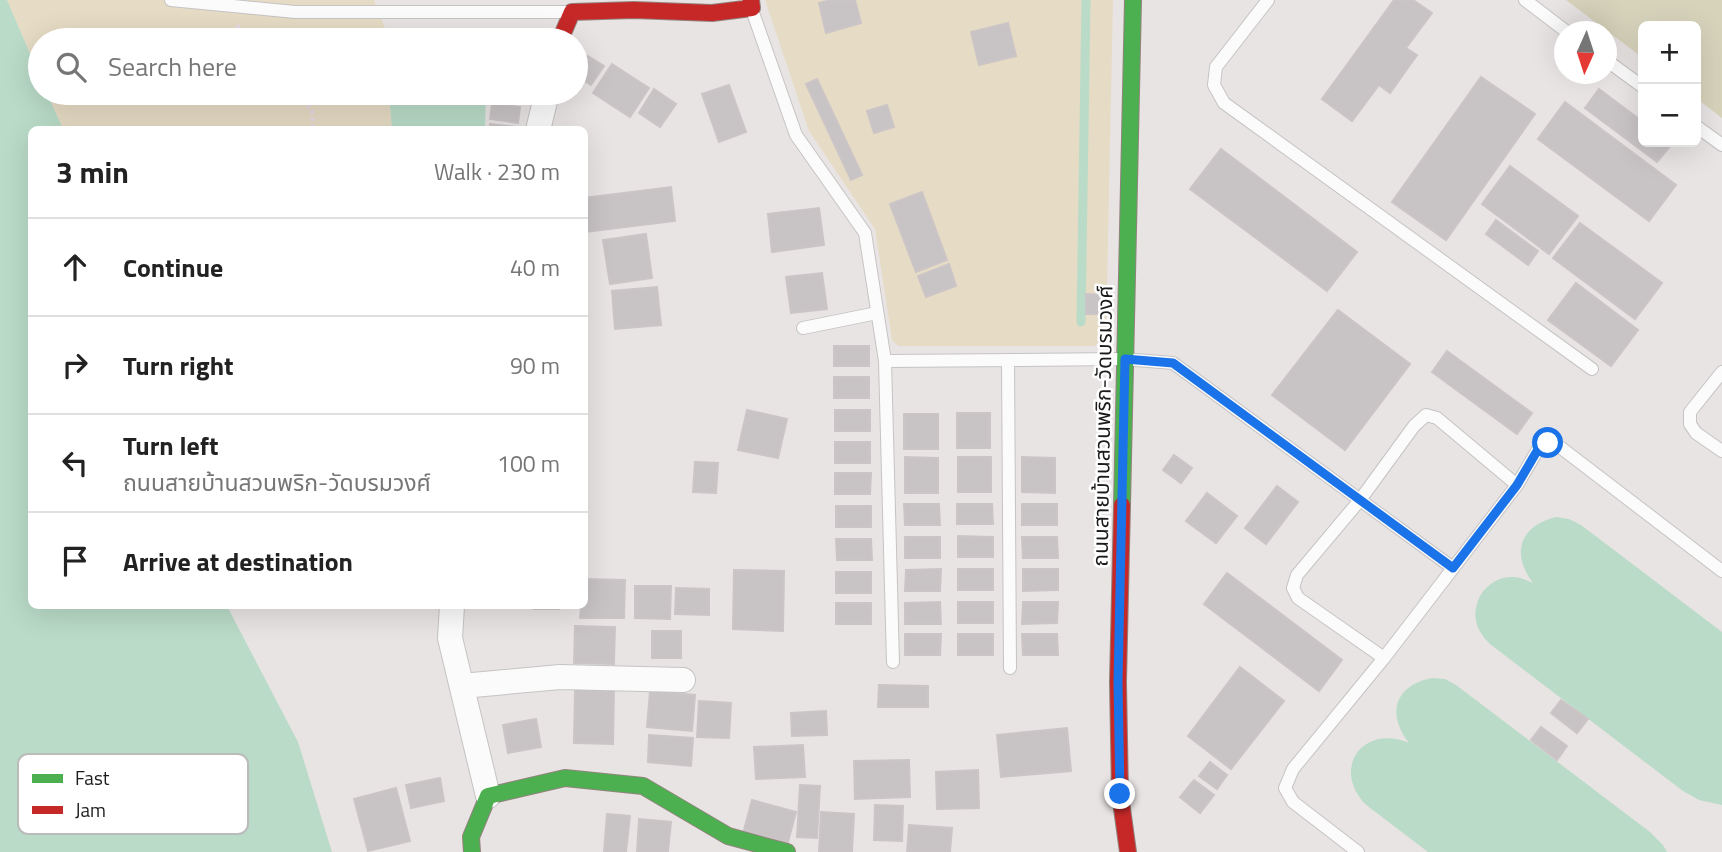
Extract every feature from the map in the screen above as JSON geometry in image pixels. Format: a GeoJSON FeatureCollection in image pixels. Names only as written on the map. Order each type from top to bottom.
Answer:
{"type":"FeatureCollection","features":[{"type":"Feature","properties":{"kind":"street","name":"ถนนสายบ้านสวนพริก-วัดบรมวงศ์"},"geometry":{"type":"LineString","coordinates":[[1128,852],[1120,794],[1118,682],[1133,0]]}},
{"type":"Feature","properties":{"kind":"street"},"geometry":{"type":"LineString","coordinates":[[565,28],[573,6],[712,13],[751,4]]}},
{"type":"Feature","properties":{"kind":"street"},"geometry":{"type":"LineString","coordinates":[[539,126],[544,105]]}},
{"type":"Feature","properties":{"kind":"street"},"geometry":{"type":"LineString","coordinates":[[452,609],[450,638],[488,796],[471,837],[472,852]]}},
{"type":"Feature","properties":{"kind":"street"},"geometry":{"type":"LineString","coordinates":[[462,686],[559,677],[683,680]]}},
{"type":"Feature","properties":{"kind":"street"},"geometry":{"type":"LineString","coordinates":[[488,796],[565,778],[643,786],[728,836],[787,852]]}},
{"type":"Feature","properties":{"kind":"lane"},"geometry":{"type":"LineString","coordinates":[[171,0],[295,12],[573,6]]}},
{"type":"Feature","properties":{"kind":"lane"},"geometry":{"type":"LineString","coordinates":[[1268,0],[1216,67],[1214,85],[1224,103],[1592,369]]}},
{"type":"Feature","properties":{"kind":"lane"},"geometry":{"type":"LineString","coordinates":[[1525,0],[1554,22]]}},
{"type":"Feature","properties":{"kind":"lane"},"geometry":{"type":"LineString","coordinates":[[751,4],[796,135],[865,233],[885,362],[893,662]]}},
{"type":"Feature","properties":{"kind":"lane"},"geometry":{"type":"LineString","coordinates":[[1617,68],[1639,84]]}},
{"type":"Feature","properties":{"kind":"lane"},"geometry":{"type":"LineString","coordinates":[[1701,130],[1722,145]]}},
{"type":"Feature","properties":{"kind":"lane"},"geometry":{"type":"LineString","coordinates":[[803,328],[877,313]]}},
{"type":"Feature","properties":{"kind":"lane"},"geometry":{"type":"LineString","coordinates":[[885,362],[1125,359],[1173,363],[1453,568]]}},
{"type":"Feature","properties":{"kind":"lane"},"geometry":{"type":"LineString","coordinates":[[1008,360],[1010,668]]}},
{"type":"Feature","properties":{"kind":"lane"},"geometry":{"type":"LineString","coordinates":[[1722,372],[1690,412],[1690,424],[1696,433],[1722,452]]}},
{"type":"Feature","properties":{"kind":"lane"},"geometry":{"type":"LineString","coordinates":[[1384,658],[1298,598],[1293,588],[1297,575],[1360,500],[1414,426],[1426,415],[1437,418],[1517,485]]}},
{"type":"Feature","properties":{"kind":"lane"},"geometry":{"type":"LineString","coordinates":[[1358,852],[1293,802],[1285,788],[1293,769],[1384,658],[1517,485],[1540,446],[1548,443],[1560,447],[1722,571]]}},
{"type":"Feature","properties":{"kind":"path"},"geometry":{"type":"LineString","coordinates":[[308,105],[312,111],[313,126]]}},
{"type":"Feature","properties":{"kind":"shaded area"},"geometry":{"type":"Polygon","coordinates":[[[0,0],[7,0],[28,49],[28,105],[52,105],[62,126],[28,126],[28,609],[229,609],[298,742],[332,852],[0,852],[0,0]]]}},
{"type":"Feature","properties":{"kind":"shaded area"},"geometry":{"type":"Polygon","coordinates":[[[7,0],[374,0],[385,28],[28,28],[28,49],[7,0]]]}},
{"type":"Feature","properties":{"kind":"shaded area"},"geometry":{"type":"Polygon","coordinates":[[[765,0],[1113,0],[1106,336],[1095,346],[898,346],[892,340],[875,229],[809,131],[765,0]]]}},
{"type":"Feature","properties":{"kind":"shaded area"},"geometry":{"type":"Polygon","coordinates":[[[1566,0],[1722,0],[1722,118],[1701,102],[1701,21],[1638,21],[1638,54],[1617,38],[1617,21],[1594,21],[1566,0]]]}},
{"type":"Feature","properties":{"kind":"shaded area"},"geometry":{"type":"Polygon","coordinates":[[[52,105],[390,105],[392,126],[62,126],[52,105]]]}},
{"type":"Feature","properties":{"kind":"shaded area"},"geometry":{"type":"Polygon","coordinates":[[[390,105],[486,105],[485,126],[392,126],[390,105]]]}},
{"type":"Feature","properties":{"kind":"shaded area"},"geometry":{"type":"Polygon","coordinates":[[[1556,517],[1581,525],[1722,632],[1722,805],[1699,800],[1683,791],[1490,644],[1481,633],[1475,616],[1482,592],[1503,578],[1518,578],[1533,583],[1522,562],[1522,542],[1534,527],[1556,517]]]}},
{"type":"Feature","properties":{"kind":"shaded area"},"geometry":{"type":"Polygon","coordinates":[[[1432,678],[1445,679],[1456,685],[1650,832],[1667,852],[1428,852],[1365,804],[1355,790],[1351,776],[1352,763],[1357,752],[1366,744],[1378,739],[1409,743],[1398,722],[1398,702],[1410,687],[1432,678]]]}},
{"type":"Feature","properties":{"kind":"building"},"geometry":{"type":"Polygon","coordinates":[[[855,0],[861,23],[826,33],[819,3],[855,0]]]}},
{"type":"Feature","properties":{"kind":"building"},"geometry":{"type":"Polygon","coordinates":[[[1394,0],[1413,0],[1432,13],[1406,48],[1417,55],[1390,93],[1379,85],[1352,121],[1322,99],[1394,0]]]}},
{"type":"Feature","properties":{"kind":"building"},"geometry":{"type":"Polygon","coordinates":[[[1008,23],[1016,56],[979,65],[971,32],[1008,23]]]}},
{"type":"Feature","properties":{"kind":"building"},"geometry":{"type":"Polygon","coordinates":[[[588,56],[604,66],[591,85],[588,83],[588,56]]]}},
{"type":"Feature","properties":{"kind":"building"},"geometry":{"type":"Polygon","coordinates":[[[612,64],[649,88],[630,117],[593,93],[612,64]]]}},
{"type":"Feature","properties":{"kind":"building"},"geometry":{"type":"Polygon","coordinates":[[[1481,77],[1535,114],[1446,240],[1392,202],[1481,77]]]}},
{"type":"Feature","properties":{"kind":"building"},"geometry":{"type":"Polygon","coordinates":[[[817,79],[862,175],[851,180],[806,84],[817,79]]]}},
{"type":"Feature","properties":{"kind":"building"},"geometry":{"type":"Polygon","coordinates":[[[729,85],[746,132],[719,142],[702,94],[729,85]]]}},
{"type":"Feature","properties":{"kind":"building"},"geometry":{"type":"Polygon","coordinates":[[[654,89],[676,104],[660,127],[639,113],[654,89]]]}},
{"type":"Feature","properties":{"kind":"building"},"geometry":{"type":"Polygon","coordinates":[[[1599,89],[1638,118],[1638,147],[1670,147],[1657,162],[1585,108],[1599,89]]]}},
{"type":"Feature","properties":{"kind":"building"},"geometry":{"type":"Polygon","coordinates":[[[1565,102],[1676,185],[1649,221],[1538,139],[1565,102]]]}},
{"type":"Feature","properties":{"kind":"building"},"geometry":{"type":"Polygon","coordinates":[[[492,105],[520,107],[518,123],[490,119],[492,105]]]}},
{"type":"Feature","properties":{"kind":"building"},"geometry":{"type":"Polygon","coordinates":[[[887,105],[894,127],[874,133],[867,111],[887,105]]]}},
{"type":"Feature","properties":{"kind":"building"},"geometry":{"type":"Polygon","coordinates":[[[1221,149],[1357,252],[1327,291],[1190,189],[1221,149]]]}},
{"type":"Feature","properties":{"kind":"building"},"geometry":{"type":"Polygon","coordinates":[[[1510,166],[1578,216],[1549,254],[1482,204],[1510,166]]]}},
{"type":"Feature","properties":{"kind":"building"},"geometry":{"type":"Polygon","coordinates":[[[671,187],[675,221],[588,232],[588,197],[671,187]]]}},
{"type":"Feature","properties":{"kind":"building"},"geometry":{"type":"Polygon","coordinates":[[[922,192],[947,260],[916,272],[890,204],[922,192]]]}},
{"type":"Feature","properties":{"kind":"building"},"geometry":{"type":"Polygon","coordinates":[[[819,208],[824,245],[772,252],[768,214],[819,208]]]}},
{"type":"Feature","properties":{"kind":"building"},"geometry":{"type":"Polygon","coordinates":[[[1496,220],[1538,251],[1528,265],[1486,234],[1496,220]]]}},
{"type":"Feature","properties":{"kind":"building"},"geometry":{"type":"Polygon","coordinates":[[[1580,223],[1662,283],[1635,319],[1553,258],[1580,223]]]}},
{"type":"Feature","properties":{"kind":"building"},"geometry":{"type":"Polygon","coordinates":[[[646,234],[652,278],[610,284],[603,240],[646,234]]]}},
{"type":"Feature","properties":{"kind":"building"},"geometry":{"type":"Polygon","coordinates":[[[949,264],[956,286],[926,297],[918,276],[949,264]]]}},
{"type":"Feature","properties":{"kind":"building"},"geometry":{"type":"Polygon","coordinates":[[[822,273],[827,309],[791,313],[786,277],[822,273]]]}},
{"type":"Feature","properties":{"kind":"building"},"geometry":{"type":"Polygon","coordinates":[[[1576,283],[1638,330],[1611,366],[1548,320],[1576,283]]]}},
{"type":"Feature","properties":{"kind":"building"},"geometry":{"type":"Polygon","coordinates":[[[657,287],[661,325],[615,329],[612,291],[657,287]]]}},
{"type":"Feature","properties":{"kind":"building"},"geometry":{"type":"Polygon","coordinates":[[[1086,294],[1101,295],[1100,314],[1086,314],[1086,294]]]}},
{"type":"Feature","properties":{"kind":"building"},"geometry":{"type":"Polygon","coordinates":[[[1338,310],[1410,364],[1345,450],[1272,395],[1338,310]]]}},
{"type":"Feature","properties":{"kind":"building"},"geometry":{"type":"Polygon","coordinates":[[[834,346],[869,346],[869,366],[834,366],[834,346]]]}},
{"type":"Feature","properties":{"kind":"building"},"geometry":{"type":"Polygon","coordinates":[[[1447,351],[1532,413],[1517,434],[1432,372],[1447,351]]]}},
{"type":"Feature","properties":{"kind":"building"},"geometry":{"type":"Polygon","coordinates":[[[834,377],[869,377],[869,398],[834,398],[834,377]]]}},
{"type":"Feature","properties":{"kind":"building"},"geometry":{"type":"Polygon","coordinates":[[[747,410],[787,419],[778,458],[738,450],[747,410]]]}},
{"type":"Feature","properties":{"kind":"building"},"geometry":{"type":"Polygon","coordinates":[[[835,410],[870,410],[870,431],[835,431],[835,410]]]}},
{"type":"Feature","properties":{"kind":"building"},"geometry":{"type":"Polygon","coordinates":[[[957,413],[990,413],[990,448],[957,448],[957,413]]]}},
{"type":"Feature","properties":{"kind":"building"},"geometry":{"type":"Polygon","coordinates":[[[904,414],[938,414],[938,449],[904,449],[904,414]]]}},
{"type":"Feature","properties":{"kind":"building"},"geometry":{"type":"Polygon","coordinates":[[[835,442],[870,442],[870,463],[835,463],[835,442]]]}},
{"type":"Feature","properties":{"kind":"building"},"geometry":{"type":"Polygon","coordinates":[[[1174,455],[1192,468],[1181,483],[1163,470],[1174,455]]]}},
{"type":"Feature","properties":{"kind":"building"},"geometry":{"type":"Polygon","coordinates":[[[905,457],[938,458],[938,493],[905,493],[905,457]]]}},
{"type":"Feature","properties":{"kind":"building"},"geometry":{"type":"Polygon","coordinates":[[[958,457],[991,457],[991,492],[958,492],[958,457]]]}},
{"type":"Feature","properties":{"kind":"building"},"geometry":{"type":"Polygon","coordinates":[[[1022,457],[1055,458],[1055,493],[1022,492],[1022,457]]]}},
{"type":"Feature","properties":{"kind":"building"},"geometry":{"type":"Polygon","coordinates":[[[695,462],[718,463],[716,493],[693,492],[695,462]]]}},
{"type":"Feature","properties":{"kind":"building"},"geometry":{"type":"Polygon","coordinates":[[[835,473],[871,473],[870,494],[835,494],[835,473]]]}},
{"type":"Feature","properties":{"kind":"building"},"geometry":{"type":"Polygon","coordinates":[[[1277,486],[1298,502],[1266,544],[1245,528],[1277,486]]]}},
{"type":"Feature","properties":{"kind":"building"},"geometry":{"type":"Polygon","coordinates":[[[1207,493],[1237,516],[1216,543],[1186,521],[1207,493]]]}},
{"type":"Feature","properties":{"kind":"building"},"geometry":{"type":"Polygon","coordinates":[[[904,504],[939,504],[940,525],[905,525],[904,504]]]}},
{"type":"Feature","properties":{"kind":"building"},"geometry":{"type":"Polygon","coordinates":[[[957,504],[992,504],[993,524],[957,524],[957,504]]]}},
{"type":"Feature","properties":{"kind":"building"},"geometry":{"type":"Polygon","coordinates":[[[1022,504],[1057,504],[1057,525],[1022,525],[1022,504]]]}},
{"type":"Feature","properties":{"kind":"building"},"geometry":{"type":"Polygon","coordinates":[[[836,506],[871,506],[871,527],[836,527],[836,506]]]}},
{"type":"Feature","properties":{"kind":"building"},"geometry":{"type":"Polygon","coordinates":[[[958,536],[993,537],[993,557],[958,557],[958,536]]]}},
{"type":"Feature","properties":{"kind":"building"},"geometry":{"type":"Polygon","coordinates":[[[905,537],[940,537],[940,558],[905,558],[905,537]]]}},
{"type":"Feature","properties":{"kind":"building"},"geometry":{"type":"Polygon","coordinates":[[[1022,537],[1057,537],[1058,558],[1023,558],[1022,537]]]}},
{"type":"Feature","properties":{"kind":"building"},"geometry":{"type":"Polygon","coordinates":[[[836,539],[871,539],[872,560],[837,560],[836,539]]]}},
{"type":"Feature","properties":{"kind":"building"},"geometry":{"type":"Polygon","coordinates":[[[941,569],[940,591],[905,591],[906,570],[941,569]]]}},
{"type":"Feature","properties":{"kind":"building"},"geometry":{"type":"Polygon","coordinates":[[[958,569],[993,569],[993,590],[958,590],[958,569]]]}},
{"type":"Feature","properties":{"kind":"building"},"geometry":{"type":"Polygon","coordinates":[[[1023,569],[1058,569],[1058,590],[1023,591],[1023,569]]]}},
{"type":"Feature","properties":{"kind":"building"},"geometry":{"type":"Polygon","coordinates":[[[734,570],[784,571],[783,631],[733,629],[734,570]]]}},
{"type":"Feature","properties":{"kind":"building"},"geometry":{"type":"Polygon","coordinates":[[[836,572],[871,572],[871,593],[836,593],[836,572]]]}},
{"type":"Feature","properties":{"kind":"building"},"geometry":{"type":"Polygon","coordinates":[[[1227,573],[1342,660],[1319,691],[1204,604],[1227,573]]]}},
{"type":"Feature","properties":{"kind":"building"},"geometry":{"type":"Polygon","coordinates":[[[588,579],[625,580],[624,618],[580,618],[581,609],[588,609],[588,579]]]}},
{"type":"Feature","properties":{"kind":"building"},"geometry":{"type":"Polygon","coordinates":[[[635,586],[671,586],[670,619],[635,618],[635,586]]]}},
{"type":"Feature","properties":{"kind":"building"},"geometry":{"type":"Polygon","coordinates":[[[676,588],[709,589],[709,615],[675,614],[676,588]]]}},
{"type":"Feature","properties":{"kind":"building"},"geometry":{"type":"Polygon","coordinates":[[[940,602],[941,624],[905,624],[905,603],[940,602]]]}},
{"type":"Feature","properties":{"kind":"building"},"geometry":{"type":"Polygon","coordinates":[[[958,602],[993,602],[993,623],[958,623],[958,602]]]}},
{"type":"Feature","properties":{"kind":"building"},"geometry":{"type":"Polygon","coordinates":[[[1023,602],[1058,602],[1057,623],[1022,624],[1023,602]]]}},
{"type":"Feature","properties":{"kind":"building"},"geometry":{"type":"Polygon","coordinates":[[[836,603],[871,603],[871,624],[836,624],[836,603]]]}},
{"type":"Feature","properties":{"kind":"building"},"geometry":{"type":"Polygon","coordinates":[[[575,626],[615,627],[614,664],[574,663],[575,626]]]}},
{"type":"Feature","properties":{"kind":"building"},"geometry":{"type":"Polygon","coordinates":[[[652,631],[681,631],[681,658],[652,658],[652,631]]]}},
{"type":"Feature","properties":{"kind":"building"},"geometry":{"type":"Polygon","coordinates":[[[905,634],[941,634],[940,655],[905,655],[905,634]]]}},
{"type":"Feature","properties":{"kind":"building"},"geometry":{"type":"Polygon","coordinates":[[[958,634],[993,634],[993,655],[958,655],[958,634]]]}},
{"type":"Feature","properties":{"kind":"building"},"geometry":{"type":"Polygon","coordinates":[[[1022,634],[1057,634],[1058,655],[1023,655],[1022,634]]]}},
{"type":"Feature","properties":{"kind":"building"},"geometry":{"type":"Polygon","coordinates":[[[1240,667],[1284,701],[1231,769],[1188,736],[1240,667]]]}},
{"type":"Feature","properties":{"kind":"building"},"geometry":{"type":"Polygon","coordinates":[[[879,685],[928,686],[928,707],[878,707],[879,685]]]}},
{"type":"Feature","properties":{"kind":"building"},"geometry":{"type":"Polygon","coordinates":[[[575,689],[614,689],[613,744],[574,743],[575,689]]]}},
{"type":"Feature","properties":{"kind":"building"},"geometry":{"type":"Polygon","coordinates":[[[650,691],[695,695],[692,731],[647,727],[650,691]]]}},
{"type":"Feature","properties":{"kind":"building"},"geometry":{"type":"Polygon","coordinates":[[[1561,700],[1588,719],[1577,733],[1551,713],[1561,700]]]}},
{"type":"Feature","properties":{"kind":"building"},"geometry":{"type":"Polygon","coordinates":[[[699,701],[731,703],[729,738],[697,737],[699,701]]]}},
{"type":"Feature","properties":{"kind":"building"},"geometry":{"type":"Polygon","coordinates":[[[826,711],[827,735],[792,736],[791,713],[826,711]]]}},
{"type":"Feature","properties":{"kind":"building"},"geometry":{"type":"Polygon","coordinates":[[[536,719],[541,747],[508,753],[503,725],[536,719]]]}},
{"type":"Feature","properties":{"kind":"building"},"geometry":{"type":"Polygon","coordinates":[[[1541,727],[1567,746],[1557,760],[1531,740],[1541,727]]]}},
{"type":"Feature","properties":{"kind":"building"},"geometry":{"type":"Polygon","coordinates":[[[1067,728],[1071,771],[1001,777],[997,735],[1067,728]]]}},
{"type":"Feature","properties":{"kind":"building"},"geometry":{"type":"Polygon","coordinates":[[[649,735],[693,738],[691,766],[648,762],[649,735]]]}},
{"type":"Feature","properties":{"kind":"building"},"geometry":{"type":"Polygon","coordinates":[[[803,745],[805,777],[756,779],[754,747],[803,745]]]}},
{"type":"Feature","properties":{"kind":"building"},"geometry":{"type":"Polygon","coordinates":[[[909,760],[910,797],[855,799],[854,761],[909,760]]]}},
{"type":"Feature","properties":{"kind":"building"},"geometry":{"type":"Polygon","coordinates":[[[1210,762],[1227,775],[1217,789],[1199,776],[1210,762]]]}},
{"type":"Feature","properties":{"kind":"building"},"geometry":{"type":"Polygon","coordinates":[[[978,770],[979,808],[937,809],[936,772],[978,770]]]}},
{"type":"Feature","properties":{"kind":"building"},"geometry":{"type":"Polygon","coordinates":[[[440,778],[444,801],[411,808],[406,785],[440,778]]]}},
{"type":"Feature","properties":{"kind":"building"},"geometry":{"type":"Polygon","coordinates":[[[1194,780],[1214,795],[1200,813],[1180,797],[1194,780]]]}},
{"type":"Feature","properties":{"kind":"building"},"geometry":{"type":"Polygon","coordinates":[[[800,785],[820,786],[817,838],[797,837],[800,785]]]}},
{"type":"Feature","properties":{"kind":"building"},"geometry":{"type":"Polygon","coordinates":[[[396,788],[410,841],[368,851],[354,799],[396,788]]]}},
{"type":"Feature","properties":{"kind":"building"},"geometry":{"type":"Polygon","coordinates":[[[752,800],[796,812],[788,842],[744,830],[752,800]]]}},
{"type":"Feature","properties":{"kind":"building"},"geometry":{"type":"Polygon","coordinates":[[[875,805],[903,806],[902,841],[874,840],[875,805]]]}},
{"type":"Feature","properties":{"kind":"building"},"geometry":{"type":"Polygon","coordinates":[[[821,812],[854,814],[852,852],[819,852],[821,812]]]}},
{"type":"Feature","properties":{"kind":"building"},"geometry":{"type":"Polygon","coordinates":[[[607,814],[630,816],[626,852],[604,852],[607,814]]]}},
{"type":"Feature","properties":{"kind":"building"},"geometry":{"type":"Polygon","coordinates":[[[639,819],[671,822],[668,852],[637,852],[639,819]]]}},
{"type":"Feature","properties":{"kind":"building"},"geometry":{"type":"Polygon","coordinates":[[[909,825],[952,828],[950,852],[907,852],[909,825]]]}},
{"type":"Feature","properties":{"kind":"waterway"},"geometry":{"type":"LineString","coordinates":[[1081,322],[1086,0]]}},
{"type":"Feature","properties":{"kind":"traffic: fast"},"geometry":{"type":"LineString","coordinates":[[1122,505],[1133,0]]}},
{"type":"Feature","properties":{"kind":"traffic: fast"},"geometry":{"type":"LineString","coordinates":[[472,852],[471,837],[488,796],[565,778],[643,786],[728,836],[787,852]]}},
{"type":"Feature","properties":{"kind":"traffic: jam"},"geometry":{"type":"LineString","coordinates":[[565,28],[572,12],[634,10],[712,13],[752,8],[751,0]]}},
{"type":"Feature","properties":{"kind":"traffic: jam"},"geometry":{"type":"LineString","coordinates":[[1122,505],[1118,682],[1120,794],[1128,852]]}},
{"type":"Feature","properties":{"kind":"route"},"geometry":{"type":"LineString","coordinates":[[1120,794],[1118,682],[1125,359],[1173,363],[1453,568],[1517,485],[1540,446],[1548,443]]}}]}
